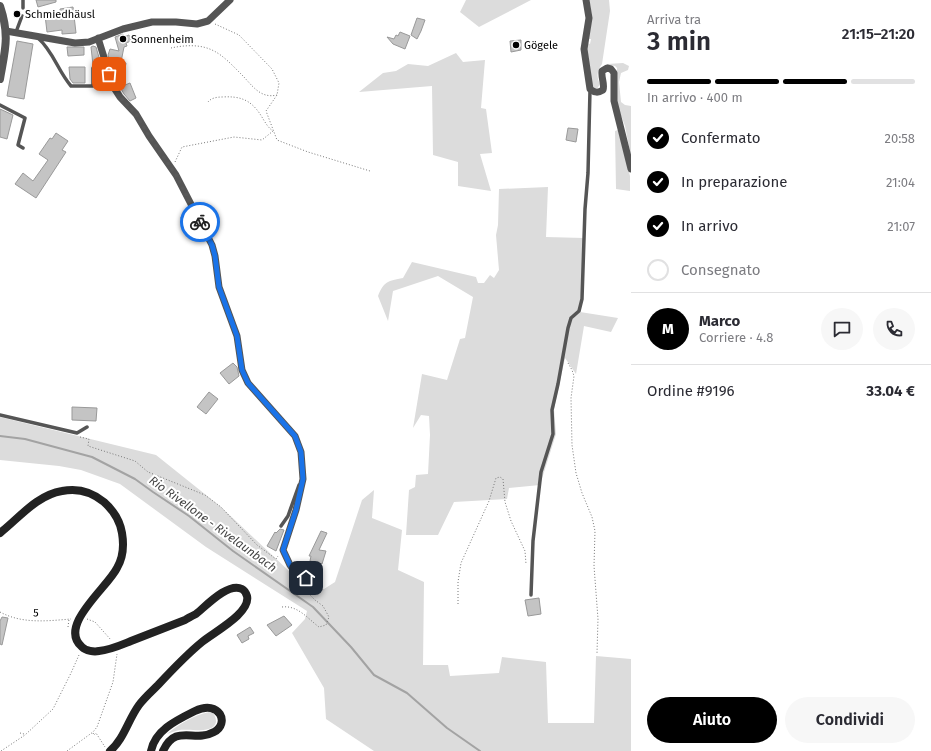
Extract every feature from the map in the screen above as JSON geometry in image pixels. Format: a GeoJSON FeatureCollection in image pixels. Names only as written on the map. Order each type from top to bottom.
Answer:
{"type":"FeatureCollection","features":[{"type":"Feature","properties":{"kind":"main road"},"geometry":{"type":"LineString","coordinates":[[0,533],[38,500],[55,492],[72,489],[100,499],[115,515],[121,526],[123,548],[121,560],[116,570],[81,614],[75,632],[77,641],[82,648],[90,651],[99,651],[116,647],[185,620],[195,615],[226,590],[234,587],[241,588],[245,591],[247,604],[242,611],[202,641],[176,666],[140,704],[120,738],[108,750]]}},
{"type":"Feature","properties":{"kind":"main road"},"geometry":{"type":"LineString","coordinates":[[151,751],[152,743],[157,736],[166,728],[184,717],[207,707],[214,708],[218,711],[221,717],[221,722],[219,728],[214,732],[208,734],[181,735],[172,738],[166,743],[163,751]]}},
{"type":"Feature","properties":{"kind":"street"},"geometry":{"type":"LineString","coordinates":[[6,31],[75,43],[90,42],[123,29],[152,22],[197,24],[208,21],[230,0]]}},
{"type":"Feature","properties":{"kind":"street"},"geometry":{"type":"LineString","coordinates":[[586,0],[589,18],[584,49],[590,89],[594,92],[603,90],[604,85],[601,76],[602,71],[607,68],[614,72],[614,101],[631,169]]}},
{"type":"Feature","properties":{"kind":"street"},"geometry":{"type":"LineString","coordinates":[[0,6],[6,31],[6,43],[0,79]]}},
{"type":"Feature","properties":{"kind":"street"},"geometry":{"type":"LineString","coordinates":[[98,38],[113,86],[120,97],[136,114],[149,136],[173,170],[212,245],[219,287],[237,336],[242,370],[248,383],[295,436],[301,452],[303,479],[296,510],[283,550],[290,565],[298,576],[306,578]]}},
{"type":"Feature","properties":{"kind":"lane"},"geometry":{"type":"LineString","coordinates":[[23,0],[23,8]]}},
{"type":"Feature","properties":{"kind":"lane"},"geometry":{"type":"LineString","coordinates":[[15,33],[22,16]]}},
{"type":"Feature","properties":{"kind":"lane"},"geometry":{"type":"LineString","coordinates":[[36,37],[46,44],[64,78],[71,86],[93,86],[92,68]]}},
{"type":"Feature","properties":{"kind":"lane"},"geometry":{"type":"LineString","coordinates":[[531,595],[533,540],[541,472],[553,434],[552,410],[568,328],[572,318],[579,311],[582,299],[590,89]]}},
{"type":"Feature","properties":{"kind":"lane"},"geometry":{"type":"LineString","coordinates":[[0,105],[25,118],[18,145],[23,148]]}},
{"type":"Feature","properties":{"kind":"lane"},"geometry":{"type":"LineString","coordinates":[[0,415],[77,433],[87,427]]}},
{"type":"Feature","properties":{"kind":"lane"},"geometry":{"type":"LineString","coordinates":[[281,526],[288,516],[298,485],[303,479]]}},
{"type":"Feature","properties":{"kind":"path"},"geometry":{"type":"LineString","coordinates":[[208,21],[239,35],[272,69],[279,83],[277,95],[266,111],[277,140],[308,152],[370,171]]}},
{"type":"Feature","properties":{"kind":"path"},"geometry":{"type":"LineString","coordinates":[[171,48],[184,45],[213,50],[242,75],[255,90],[270,97],[277,95]]}},
{"type":"Feature","properties":{"kind":"path"},"geometry":{"type":"LineString","coordinates":[[208,102],[209,100],[217,97],[231,96],[247,100],[259,112],[269,128],[273,131]]}},
{"type":"Feature","properties":{"kind":"path"},"geometry":{"type":"LineString","coordinates":[[173,170],[176,157],[182,147],[234,137],[262,140],[273,131]]}},
{"type":"Feature","properties":{"kind":"path"},"geometry":{"type":"LineString","coordinates":[[563,356],[574,376],[571,398],[572,445],[576,473],[592,517],[595,530],[594,566],[598,619],[597,653]]}},
{"type":"Feature","properties":{"kind":"path"},"geometry":{"type":"LineString","coordinates":[[78,437],[89,439],[88,446],[135,461],[148,472],[205,495],[221,507],[257,545],[276,559],[283,550]]}},
{"type":"Feature","properties":{"kind":"path"},"geometry":{"type":"LineString","coordinates":[[458,604],[458,582],[461,563],[489,501],[496,478],[500,477],[503,479],[505,502],[511,521],[525,551],[527,567]]}},
{"type":"Feature","properties":{"kind":"path"},"geometry":{"type":"LineString","coordinates":[[282,607],[298,610],[319,627],[326,625],[329,617],[323,606],[314,600],[305,590],[298,576]]}},
{"type":"Feature","properties":{"kind":"path","name":"5"},"geometry":{"type":"LineString","coordinates":[[0,612],[20,620],[42,622],[72,619]]}},
{"type":"Feature","properties":{"kind":"path"},"geometry":{"type":"LineString","coordinates":[[68,631],[69,619]]}},
{"type":"Feature","properties":{"kind":"path"},"geometry":{"type":"LineString","coordinates":[[67,751],[93,732],[97,727],[113,682],[117,654],[116,647],[104,630],[95,622],[87,619]]}},
{"type":"Feature","properties":{"kind":"path"},"geometry":{"type":"LineString","coordinates":[[1,751],[24,735],[53,709],[79,655],[78,653]]}},
{"type":"Feature","properties":{"kind":"path"},"geometry":{"type":"LineString","coordinates":[[93,732],[94,735],[96,733],[108,750]]}},
{"type":"Feature","properties":{"kind":"path"},"geometry":{"type":"LineString","coordinates":[[20,733],[24,735]]}},
{"type":"Feature","properties":{"kind":"shaded area"},"geometry":{"type":"Polygon","coordinates":[[[466,0],[531,0],[479,27],[460,12],[466,0]]]}},
{"type":"Feature","properties":{"kind":"shaded area"},"geometry":{"type":"Polygon","coordinates":[[[589,0],[609,0],[610,11],[602,64],[598,74],[600,84],[597,89],[594,88],[592,84],[587,49],[587,43],[590,44],[591,39],[588,39],[592,20],[589,0]]]}},
{"type":"Feature","properties":{"kind":"shaded area"},"geometry":{"type":"Polygon","coordinates":[[[456,53],[463,62],[485,60],[481,108],[486,109],[492,153],[480,154],[491,191],[458,186],[458,162],[433,155],[432,86],[359,92],[383,73],[396,71],[408,64],[428,66],[456,53]]]}},
{"type":"Feature","properties":{"kind":"shaded area"},"geometry":{"type":"Polygon","coordinates":[[[623,63],[629,66],[628,70],[621,73],[619,82],[621,102],[625,105],[631,106],[631,157],[625,126],[616,102],[617,68],[615,66],[607,65],[623,63]]]}},
{"type":"Feature","properties":{"kind":"shaded area"},"geometry":{"type":"Polygon","coordinates":[[[618,130],[630,176],[630,191],[616,189],[615,131],[618,130]]]}},
{"type":"Feature","properties":{"kind":"shaded area"},"geometry":{"type":"Polygon","coordinates":[[[548,187],[546,237],[584,238],[580,312],[618,318],[611,332],[584,326],[576,374],[565,358],[554,409],[556,434],[540,485],[509,488],[507,499],[454,502],[438,535],[406,535],[409,490],[415,487],[416,475],[428,474],[430,435],[429,416],[421,415],[413,428],[422,374],[447,380],[460,339],[465,338],[473,297],[438,276],[393,291],[388,321],[378,296],[382,287],[387,282],[403,278],[412,262],[476,277],[478,283],[484,283],[490,275],[494,278],[499,270],[496,235],[498,225],[499,189],[548,187]]]}},
{"type":"Feature","properties":{"kind":"shaded area"},"geometry":{"type":"Polygon","coordinates":[[[0,417],[156,455],[221,507],[307,588],[324,589],[335,582],[362,500],[374,490],[372,518],[402,530],[398,570],[424,582],[423,665],[448,665],[450,676],[499,673],[502,657],[546,662],[548,723],[594,723],[596,656],[631,659],[631,751],[374,751],[326,719],[324,688],[292,633],[305,619],[307,611],[206,547],[120,484],[81,470],[59,466],[0,460],[0,417]]]}},
{"type":"Feature","properties":{"kind":"shaded area"},"geometry":{"type":"Polygon","coordinates":[[[209,712],[213,713],[216,721],[214,726],[211,728],[206,730],[180,730],[167,734],[187,720],[209,712]]]}},
{"type":"Feature","properties":{"kind":"building"},"geometry":{"type":"Polygon","coordinates":[[[36,0],[56,0],[56,2],[38,7],[36,0]]]}},
{"type":"Feature","properties":{"kind":"building"},"geometry":{"type":"Polygon","coordinates":[[[73,7],[76,33],[62,34],[62,30],[47,32],[45,15],[60,13],[60,9],[73,7]]]}},
{"type":"Feature","properties":{"kind":"building"},"geometry":{"type":"Polygon","coordinates":[[[417,18],[425,20],[417,39],[411,35],[417,18]]]}},
{"type":"Feature","properties":{"kind":"building"},"geometry":{"type":"Polygon","coordinates":[[[400,32],[410,36],[405,49],[393,44],[387,37],[394,39],[400,32]]]}},
{"type":"Feature","properties":{"kind":"building"},"geometry":{"type":"Polygon","coordinates":[[[123,34],[124,37],[129,35],[131,41],[126,43],[127,46],[124,47],[121,62],[126,63],[124,74],[114,72],[108,55],[110,49],[119,51],[115,37],[123,34]]]}},
{"type":"Feature","properties":{"kind":"building","name":"Gögele"},"geometry":{"type":"Polygon","coordinates":[[[521,40],[521,50],[511,52],[510,41],[521,40]]]}},
{"type":"Feature","properties":{"kind":"building"},"geometry":{"type":"Polygon","coordinates":[[[17,41],[33,44],[24,99],[7,96],[17,41]]]}},
{"type":"Feature","properties":{"kind":"building"},"geometry":{"type":"Polygon","coordinates":[[[67,47],[84,47],[84,55],[68,56],[67,47]]]}},
{"type":"Feature","properties":{"kind":"building"},"geometry":{"type":"Polygon","coordinates":[[[91,47],[96,47],[105,78],[96,79],[96,68],[93,65],[91,47]]]}},
{"type":"Feature","properties":{"kind":"building"},"geometry":{"type":"Polygon","coordinates":[[[69,67],[85,67],[85,83],[73,83],[70,79],[69,67]]]}},
{"type":"Feature","properties":{"kind":"building"},"geometry":{"type":"Polygon","coordinates":[[[130,83],[136,98],[130,101],[120,87],[130,83]]]}},
{"type":"Feature","properties":{"kind":"building"},"geometry":{"type":"Polygon","coordinates":[[[0,109],[13,115],[7,139],[0,137],[0,109]]]}},
{"type":"Feature","properties":{"kind":"building"},"geometry":{"type":"Polygon","coordinates":[[[568,128],[578,129],[576,142],[566,140],[568,128]]]}},
{"type":"Feature","properties":{"kind":"building"},"geometry":{"type":"Polygon","coordinates":[[[56,133],[68,141],[62,150],[66,152],[36,198],[15,184],[23,173],[33,181],[48,160],[39,154],[50,138],[52,139],[56,133]]]}},
{"type":"Feature","properties":{"kind":"building"},"geometry":{"type":"Polygon","coordinates":[[[191,215],[197,227],[184,230],[181,217],[191,215]]]}},
{"type":"Feature","properties":{"kind":"building"},"geometry":{"type":"Polygon","coordinates":[[[233,363],[237,367],[239,376],[229,384],[220,373],[233,363]]]}},
{"type":"Feature","properties":{"kind":"building"},"geometry":{"type":"Polygon","coordinates":[[[209,392],[218,399],[206,414],[197,407],[209,392]]]}},
{"type":"Feature","properties":{"kind":"building"},"geometry":{"type":"Polygon","coordinates":[[[72,407],[97,408],[96,421],[72,420],[72,407]]]}},
{"type":"Feature","properties":{"kind":"building"},"geometry":{"type":"Polygon","coordinates":[[[280,529],[284,530],[276,551],[267,546],[275,532],[276,533],[280,529]]]}},
{"type":"Feature","properties":{"kind":"building"},"geometry":{"type":"Polygon","coordinates":[[[321,531],[327,533],[319,550],[326,551],[322,564],[310,561],[311,556],[309,556],[321,531]]]}},
{"type":"Feature","properties":{"kind":"building"},"geometry":{"type":"Polygon","coordinates":[[[310,571],[321,571],[322,581],[310,583],[310,571]]]}},
{"type":"Feature","properties":{"kind":"building"},"geometry":{"type":"Polygon","coordinates":[[[539,598],[541,614],[528,616],[525,600],[539,598]]]}},
{"type":"Feature","properties":{"kind":"building"},"geometry":{"type":"Polygon","coordinates":[[[284,616],[292,625],[276,636],[267,625],[284,616]]]}},
{"type":"Feature","properties":{"kind":"building"},"geometry":{"type":"Polygon","coordinates":[[[2,617],[8,618],[2,645],[0,644],[0,621],[2,617]]]}},
{"type":"Feature","properties":{"kind":"building"},"geometry":{"type":"Polygon","coordinates":[[[250,627],[254,633],[248,636],[249,639],[242,643],[237,635],[250,627]]]}},
{"type":"Feature","properties":{"kind":"waterway","name":"Rio Rivellone - Rivelaunbach"},"geometry":{"type":"LineString","coordinates":[[0,436],[25,439],[92,457],[135,479],[189,516],[233,551],[313,607],[351,647],[374,675],[407,693],[447,728],[480,751]]}},
{"type":"Feature","properties":{"kind":"way so far"},"geometry":{"type":"LineString","coordinates":[[109,74],[113,86],[120,97],[136,114],[176,175],[200,222]]}},
{"type":"Feature","properties":{"kind":"place","name":"Schmiedhäusl"},"geometry":{"type":"Point","coordinates":[17,14]}},
{"type":"Feature","properties":{"kind":"place","name":"Sonnenheim"},"geometry":{"type":"Point","coordinates":[123,39]}},
{"type":"Feature","properties":{"kind":"place","name":"Gögele"},"geometry":{"type":"Point","coordinates":[516,45]}},
{"type":"Feature","properties":{"kind":"route"},"geometry":{"type":"LineString","coordinates":[[200,222],[212,245],[219,287],[237,336],[242,370],[248,383],[295,436],[301,452],[303,479],[296,510],[283,550],[290,565],[298,576],[306,578]]}}]}
